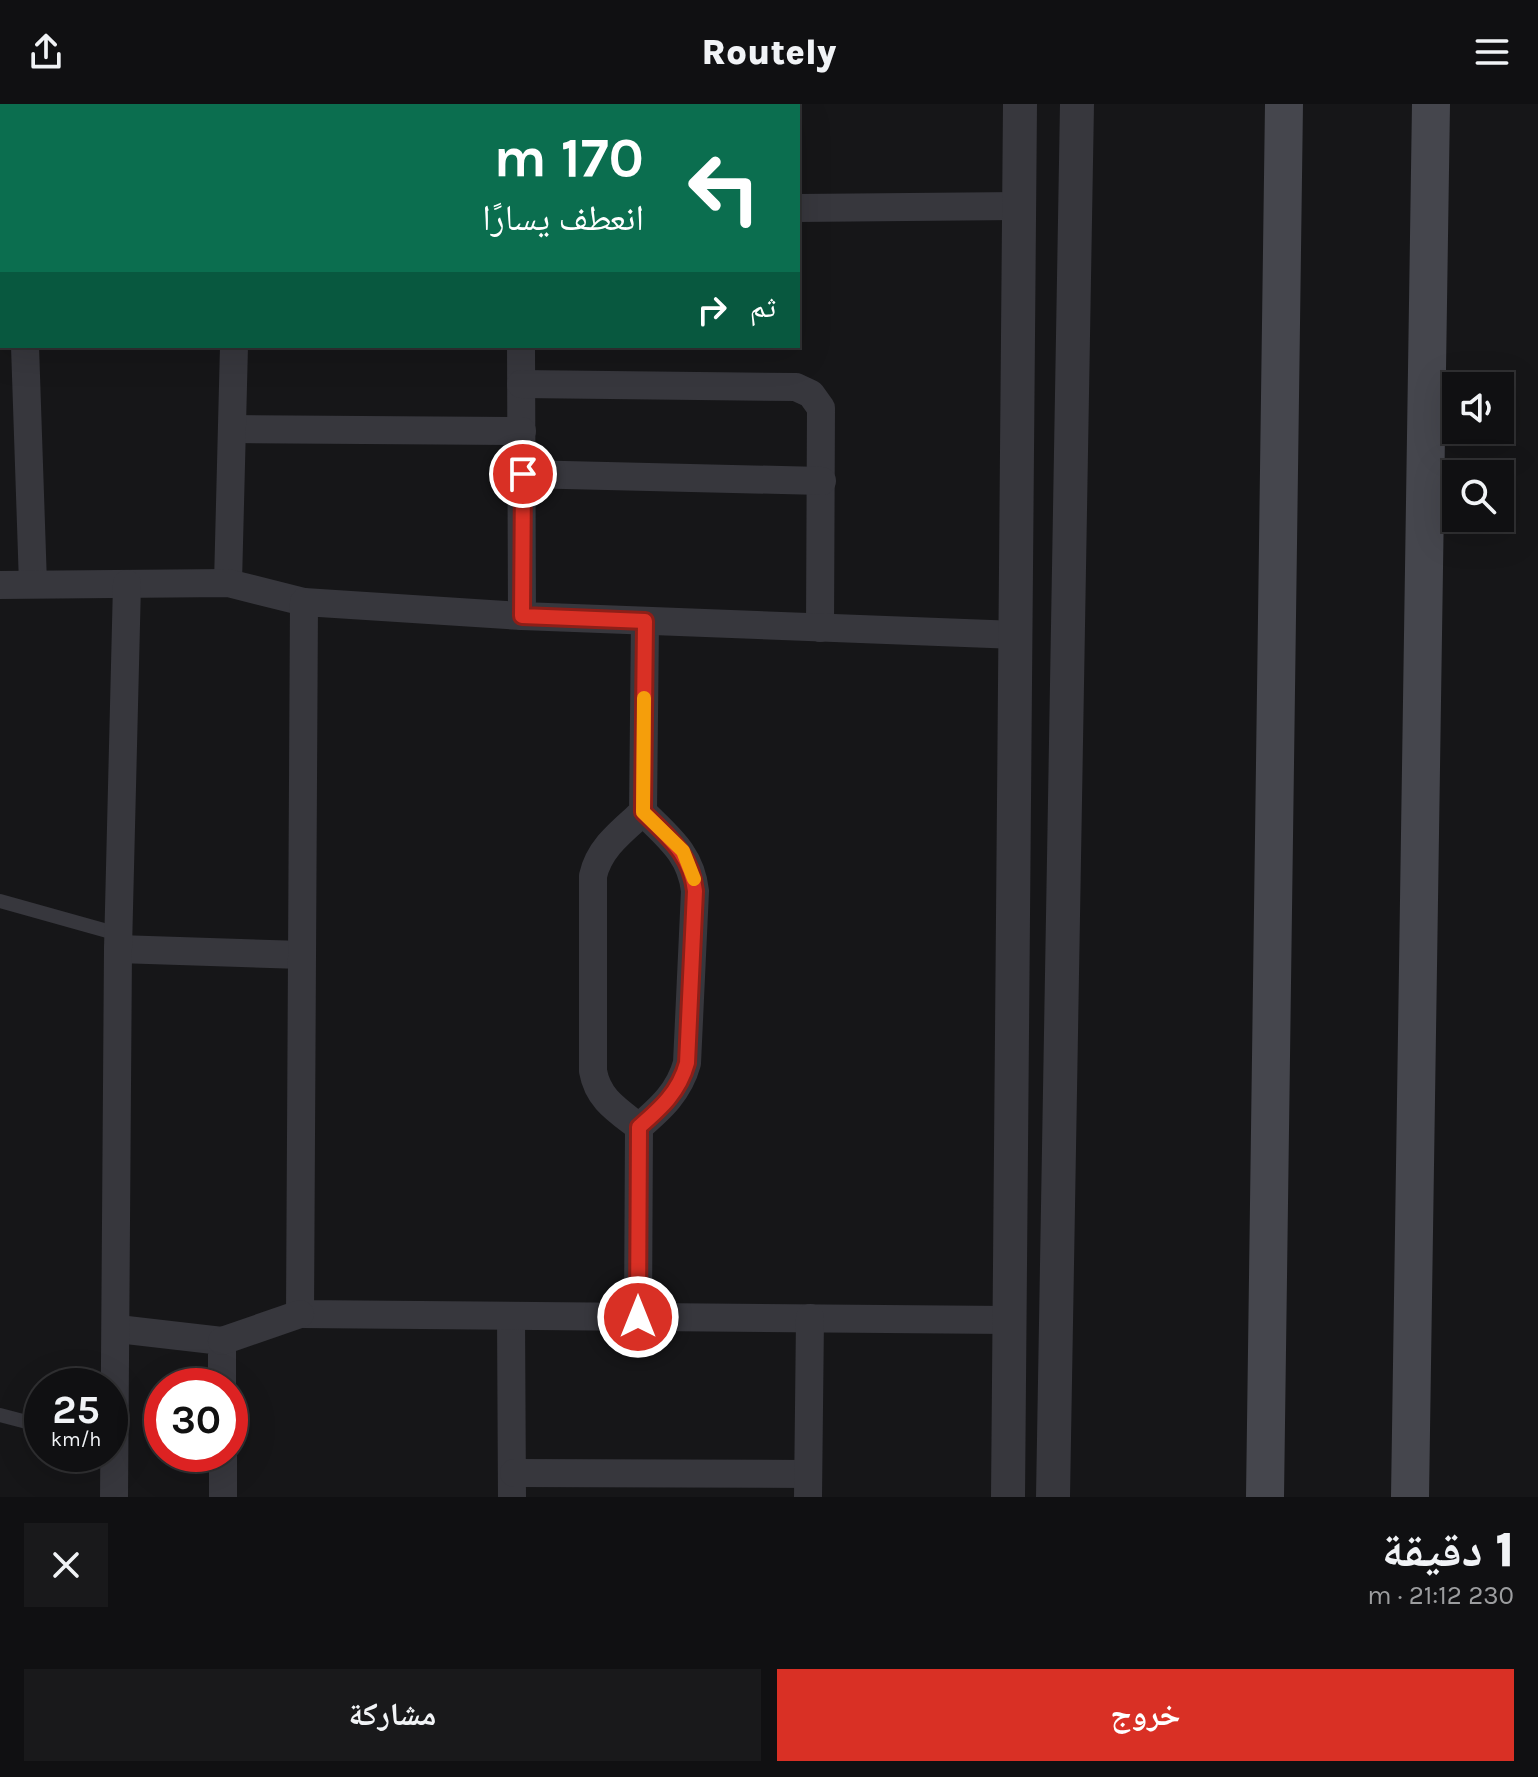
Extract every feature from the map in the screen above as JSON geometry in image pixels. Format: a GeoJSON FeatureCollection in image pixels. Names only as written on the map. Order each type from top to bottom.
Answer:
{"type":"FeatureCollection","features":[{"type":"Feature","properties":{"kind":"main road"},"geometry":{"type":"LineString","coordinates":[[1265,1497],[1284,104]]}},
{"type":"Feature","properties":{"kind":"main road"},"geometry":{"type":"LineString","coordinates":[[1410,1497],[1431,104]]}},
{"type":"Feature","properties":{"kind":"street"},"geometry":{"type":"LineString","coordinates":[[1008,1497],[1020,104]]}},
{"type":"Feature","properties":{"kind":"street"},"geometry":{"type":"LineString","coordinates":[[1053,1497],[1077,104]]}},
{"type":"Feature","properties":{"kind":"street"},"geometry":{"type":"LineString","coordinates":[[800,208],[1020,206]]}},
{"type":"Feature","properties":{"kind":"street"},"geometry":{"type":"LineString","coordinates":[[25,348],[33,584]]}},
{"type":"Feature","properties":{"kind":"street"},"geometry":{"type":"LineString","coordinates":[[228,583],[234,348]]}},
{"type":"Feature","properties":{"kind":"street"},"geometry":{"type":"LineString","coordinates":[[521,348],[522,616]]}},
{"type":"Feature","properties":{"kind":"street"},"geometry":{"type":"LineString","coordinates":[[521,384],[796,387],[811,394],[821,408],[820,628]]}},
{"type":"Feature","properties":{"kind":"street"},"geometry":{"type":"LineString","coordinates":[[233,429],[522,431]]}},
{"type":"Feature","properties":{"kind":"street"},"geometry":{"type":"LineString","coordinates":[[523,474],[822,481]]}},
{"type":"Feature","properties":{"kind":"street"},"geometry":{"type":"LineString","coordinates":[[0,585],[228,583],[304,602],[522,616],[1017,635]]}},
{"type":"Feature","properties":{"kind":"street"},"geometry":{"type":"LineString","coordinates":[[116,1368],[118,941],[127,584]]}},
{"type":"Feature","properties":{"kind":"street"},"geometry":{"type":"LineString","coordinates":[[300,1314],[304,602]]}},
{"type":"Feature","properties":{"kind":"street"},"geometry":{"type":"LineString","coordinates":[[638,1317],[639,1127],[666,1104],[681,1084],[687,1063],[695,891],[693,870],[683,851],[643,812],[645,621]]}},
{"type":"Feature","properties":{"kind":"street"},"geometry":{"type":"LineString","coordinates":[[639,1127],[606,1102],[596,1089],[593,1071],[593,876],[596,861],[609,843],[643,812]]}},
{"type":"Feature","properties":{"kind":"street"},"geometry":{"type":"LineString","coordinates":[[118,941],[302,955]]}},
{"type":"Feature","properties":{"kind":"street"},"geometry":{"type":"LineString","coordinates":[[118,1329],[222,1341],[300,1314],[1008,1320]]}},
{"type":"Feature","properties":{"kind":"street"},"geometry":{"type":"LineString","coordinates":[[511,1316],[513,1485],[808,1485],[810,1318]]}},
{"type":"Feature","properties":{"kind":"street"},"geometry":{"type":"LineString","coordinates":[[222,1341],[222,1368]]}},
{"type":"Feature","properties":{"kind":"street"},"geometry":{"type":"LineString","coordinates":[[113,1472],[114,1497]]}},
{"type":"Feature","properties":{"kind":"street"},"geometry":{"type":"LineString","coordinates":[[223,1472],[223,1497]]}},
{"type":"Feature","properties":{"kind":"lane"},"geometry":{"type":"LineString","coordinates":[[0,901],[118,941]]}},
{"type":"Feature","properties":{"kind":"lane"},"geometry":{"type":"LineString","coordinates":[[0,1415],[24,1421]]}},
{"type":"Feature","properties":{"kind":"slow traffic"},"geometry":{"type":"LineString","coordinates":[[644,698],[643,812],[683,851],[694,879]]}},
{"type":"Feature","properties":{"kind":"route"},"geometry":{"type":"LineString","coordinates":[[523,474],[522,616],[645,621],[643,812],[683,851],[693,870],[695,891],[687,1063],[681,1084],[666,1104],[639,1127],[638,1317]]}}]}
